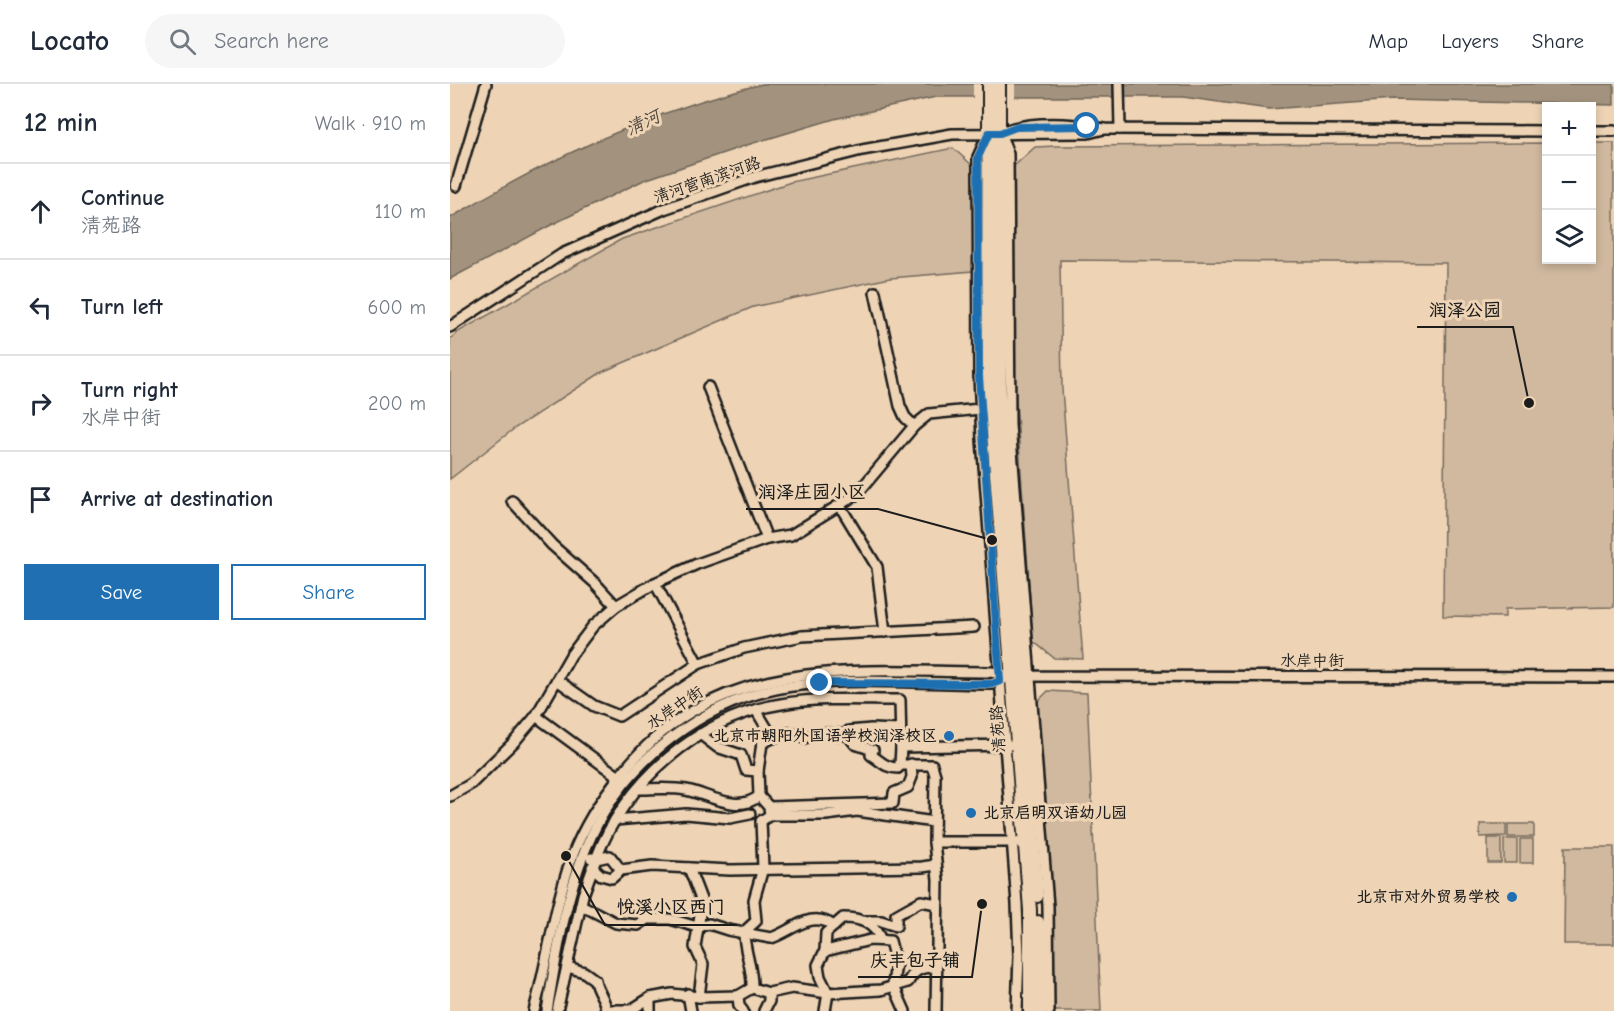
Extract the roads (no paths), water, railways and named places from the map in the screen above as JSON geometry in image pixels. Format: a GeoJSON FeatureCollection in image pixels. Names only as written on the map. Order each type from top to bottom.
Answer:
{"type":"FeatureCollection","features":[{"type":"Feature","properties":{"kind":"main road","name":"清苑路"},"geometry":{"type":"LineString","coordinates":[[989,84],[994,119],[999,387],[1012,677],[1038,905],[1040,1011]]}},
{"type":"Feature","properties":{"kind":"main road","name":"清苑路"},"geometry":{"type":"LineString","coordinates":[[994,119],[999,84]]}},
{"type":"Feature","properties":{"kind":"main road","name":"清苑路"},"geometry":{"type":"LineString","coordinates":[[1012,677],[1010,745],[1019,842],[1030,910],[1030,1011]]}},
{"type":"Feature","properties":{"kind":"street"},"geometry":{"type":"LineString","coordinates":[[456,186],[486,84]]}},
{"type":"Feature","properties":{"kind":"street"},"geometry":{"type":"LineString","coordinates":[[1119,84],[1120,129]]}},
{"type":"Feature","properties":{"kind":"street"},"geometry":{"type":"LineString","coordinates":[[1049,1011],[1048,906],[1012,677],[980,409],[978,157],[994,133],[1088,133],[1104,129],[1542,131]]}},
{"type":"Feature","properties":{"kind":"street"},"geometry":{"type":"LineString","coordinates":[[1596,131],[1614,131]]}},
{"type":"Feature","properties":{"kind":"street","name":"清河营南滨河路"},"geometry":{"type":"LineString","coordinates":[[450,327],[562,254],[664,209],[755,177],[862,150],[951,135],[994,133]]}},
{"type":"Feature","properties":{"kind":"street"},"geometry":{"type":"LineString","coordinates":[[875,292],[900,406],[904,417],[914,426]]}},
{"type":"Feature","properties":{"kind":"street"},"geometry":{"type":"LineString","coordinates":[[708,387],[767,539]]}},
{"type":"Feature","properties":{"kind":"street"},"geometry":{"type":"LineString","coordinates":[[450,796],[471,784],[501,756],[536,716],[571,655],[593,626],[616,606],[655,583],[697,564],[767,539],[791,535],[857,494],[914,426],[930,414],[980,409]]}},
{"type":"Feature","properties":{"kind":"street"},"geometry":{"type":"LineString","coordinates":[[512,501],[552,545],[595,582],[616,606]]}},
{"type":"Feature","properties":{"kind":"street"},"geometry":{"type":"LineString","coordinates":[[840,506],[877,567],[885,632]]}},
{"type":"Feature","properties":{"kind":"street"},"geometry":{"type":"LineString","coordinates":[[655,583],[698,664]]}},
{"type":"Feature","properties":{"kind":"street"},"geometry":{"type":"LineString","coordinates":[[557,680],[594,706],[619,716],[698,664],[744,648],[802,636],[974,627]]}},
{"type":"Feature","properties":{"kind":"street","name":"水岸中街"},"geometry":{"type":"LineString","coordinates":[[534,1011],[572,858],[598,803],[641,750],[680,719],[716,698],[762,682],[817,673],[1012,677],[1614,677]]}},
{"type":"Feature","properties":{"kind":"street","name":"水岸中街"},"geometry":{"type":"LineString","coordinates":[[547,1011],[570,899],[583,855],[609,804],[649,756],[683,729],[742,698],[793,686],[830,682],[992,684],[1012,677]]}},
{"type":"Feature","properties":{"kind":"street"},"geometry":{"type":"LineString","coordinates":[[557,1011],[581,905],[594,863],[615,820],[638,789],[661,764],[700,734],[756,710],[823,699],[900,700],[900,765]]}},
{"type":"Feature","properties":{"kind":"street"},"geometry":{"type":"LineString","coordinates":[[756,710],[771,735]]}},
{"type":"Feature","properties":{"kind":"street"},"geometry":{"type":"LineString","coordinates":[[536,716],[619,777]]}},
{"type":"Feature","properties":{"kind":"street"},"geometry":{"type":"LineString","coordinates":[[848,735],[849,731],[900,730]]}},
{"type":"Feature","properties":{"kind":"street"},"geometry":{"type":"LineString","coordinates":[[750,814],[756,799],[762,742],[771,735],[797,733],[804,738],[820,733],[834,736],[848,735]]}},
{"type":"Feature","properties":{"kind":"street"},"geometry":{"type":"LineString","coordinates":[[700,734],[717,747],[741,755],[746,770],[758,771]]}},
{"type":"Feature","properties":{"kind":"street"},"geometry":{"type":"LineString","coordinates":[[848,735],[855,744],[873,750],[871,754],[883,765],[891,768],[910,764],[932,765],[935,775],[934,842],[938,880],[936,1011]]}},
{"type":"Feature","properties":{"kind":"street"},"geometry":{"type":"LineString","coordinates":[[901,747],[1010,745]]}},
{"type":"Feature","properties":{"kind":"street"},"geometry":{"type":"LineString","coordinates":[[752,988],[753,972],[744,950],[744,932],[756,921],[754,900],[763,868],[761,821],[769,811],[893,803],[894,793],[908,787],[912,777],[910,764]]}},
{"type":"Feature","properties":{"kind":"street"},"geometry":{"type":"LineString","coordinates":[[638,789],[688,790],[716,800],[741,804],[756,799]]}},
{"type":"Feature","properties":{"kind":"street"},"geometry":{"type":"LineString","coordinates":[[756,799],[769,811],[826,815],[857,811],[934,822]]}},
{"type":"Feature","properties":{"kind":"street"},"geometry":{"type":"LineString","coordinates":[[615,820],[686,814],[730,818],[750,814],[761,821]]}},
{"type":"Feature","properties":{"kind":"street"},"geometry":{"type":"LineString","coordinates":[[934,842],[1019,842],[1017,1011]]}},
{"type":"Feature","properties":{"kind":"street"},"geometry":{"type":"LineString","coordinates":[[583,855],[594,863],[601,875],[612,878],[621,870],[652,866],[763,868],[936,865]]}},
{"type":"Feature","properties":{"kind":"street"},"geometry":{"type":"LineString","coordinates":[[594,863],[610,856],[621,870]]}},
{"type":"Feature","properties":{"kind":"street"},"geometry":{"type":"LineString","coordinates":[[689,868],[702,902],[695,947],[703,964],[699,997]]}},
{"type":"Feature","properties":{"kind":"street"},"geometry":{"type":"LineString","coordinates":[[825,951],[870,940],[886,941],[897,936],[896,915],[921,901],[937,904]]}},
{"type":"Feature","properties":{"kind":"street"},"geometry":{"type":"LineString","coordinates":[[581,905],[616,924],[638,925],[648,919],[670,919],[697,927],[709,924],[771,938],[785,929],[811,920],[827,921],[834,926]]}},
{"type":"Feature","properties":{"kind":"street"},"geometry":{"type":"LineString","coordinates":[[825,1011],[828,993],[820,977],[818,965],[825,951],[826,933],[843,918],[881,921],[896,926]]}},
{"type":"Feature","properties":{"kind":"street"},"geometry":{"type":"LineString","coordinates":[[866,921],[886,941],[896,964],[893,984],[905,1011]]}},
{"type":"Feature","properties":{"kind":"street"},"geometry":{"type":"LineString","coordinates":[[568,968],[584,972],[595,980],[607,1010],[631,1010],[650,998],[688,994],[699,997],[738,996],[752,988],[769,993],[792,988],[828,993],[880,990],[893,984],[908,982],[914,971],[922,967],[936,967]]}},
{"type":"Feature","properties":{"kind":"street"},"geometry":{"type":"LineString","coordinates":[[764,1011],[769,1001],[769,993]]}},
{"type":"Feature","properties":{"kind":"street"},"geometry":{"type":"LineString","coordinates":[[688,994],[691,1011]]}},
{"type":"Feature","properties":{"kind":"street"},"geometry":{"type":"LineString","coordinates":[[738,996],[739,1006],[743,1011]]}},
{"type":"Feature","properties":{"kind":"street"},"geometry":{"type":"LineString","coordinates":[[650,998],[650,1011]]}},
{"type":"Feature","properties":{"kind":"water","name":"清河"},"geometry":{"type":"Polygon","coordinates":[[[762,84],[1614,84],[1614,105],[1596,105],[1596,102],[1542,103],[1394,100],[1269,109],[1183,97],[936,97],[834,119],[747,145],[644,180],[551,225],[450,279],[450,218],[524,176],[601,139],[680,108],[762,84]]]}},
{"type":"Feature","properties":{"kind":"place","name":"润泽公园"},"geometry":{"type":"Point","coordinates":[1529,403]}},
{"type":"Feature","properties":{"kind":"place","name":"润泽庄园小区"},"geometry":{"type":"Point","coordinates":[992,540]}},
{"type":"Feature","properties":{"kind":"place","name":"北京市朝阳外国语学校润泽校区"},"geometry":{"type":"Point","coordinates":[949,736]}},
{"type":"Feature","properties":{"kind":"place","name":"北京启明双语幼儿园"},"geometry":{"type":"Point","coordinates":[971,813]}},
{"type":"Feature","properties":{"kind":"place","name":"悦溪小区西门"},"geometry":{"type":"Point","coordinates":[566,856]}},
{"type":"Feature","properties":{"kind":"place","name":"北京市对外贸易学校"},"geometry":{"type":"Point","coordinates":[1512,897]}},
{"type":"Feature","properties":{"kind":"place","name":"庆丰包子铺"},"geometry":{"type":"Point","coordinates":[982,904]}}]}
